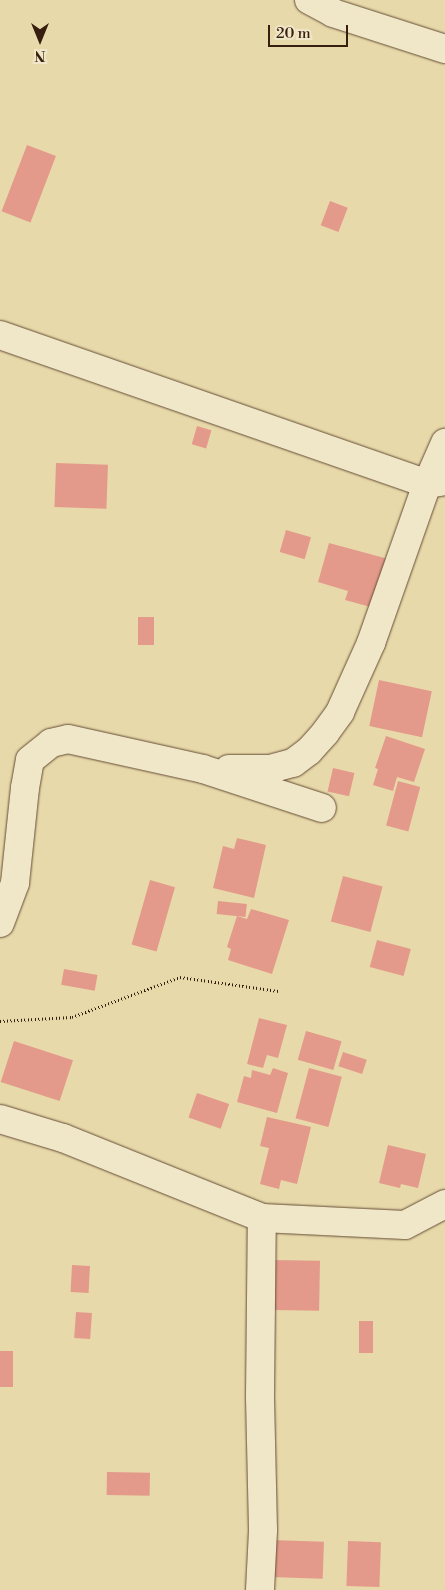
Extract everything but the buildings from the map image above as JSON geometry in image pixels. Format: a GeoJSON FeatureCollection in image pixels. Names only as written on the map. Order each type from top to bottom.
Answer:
{"type":"FeatureCollection","features":[{"type":"Feature","properties":{"kind":"street"},"geometry":{"type":"LineString","coordinates":[[309,0],[336,7],[445,49]]}},
{"type":"Feature","properties":{"kind":"street"},"geometry":{"type":"LineString","coordinates":[[0,335],[436,482]]}},
{"type":"Feature","properties":{"kind":"street"},"geometry":{"type":"LineString","coordinates":[[203,769],[270,769],[293,763],[309,751],[325,733],[340,712],[370,643],[436,482],[445,443]]}},
{"type":"Feature","properties":{"kind":"street"},"geometry":{"type":"LineString","coordinates":[[0,923],[15,883],[25,788],[30,760],[51,743],[68,739],[203,769],[322,808]]}},
{"type":"Feature","properties":{"kind":"street"},"geometry":{"type":"LineString","coordinates":[[0,1119],[63,1138],[262,1218],[404,1225],[445,1204]]}},
{"type":"Feature","properties":{"kind":"street"},"geometry":{"type":"LineString","coordinates":[[260,1590],[263,1530],[260,1395],[262,1218]]}},
{"type":"Feature","properties":{"kind":"path"},"geometry":{"type":"LineString","coordinates":[[0,1021],[72,1017],[180,977],[278,991]]}}]}
